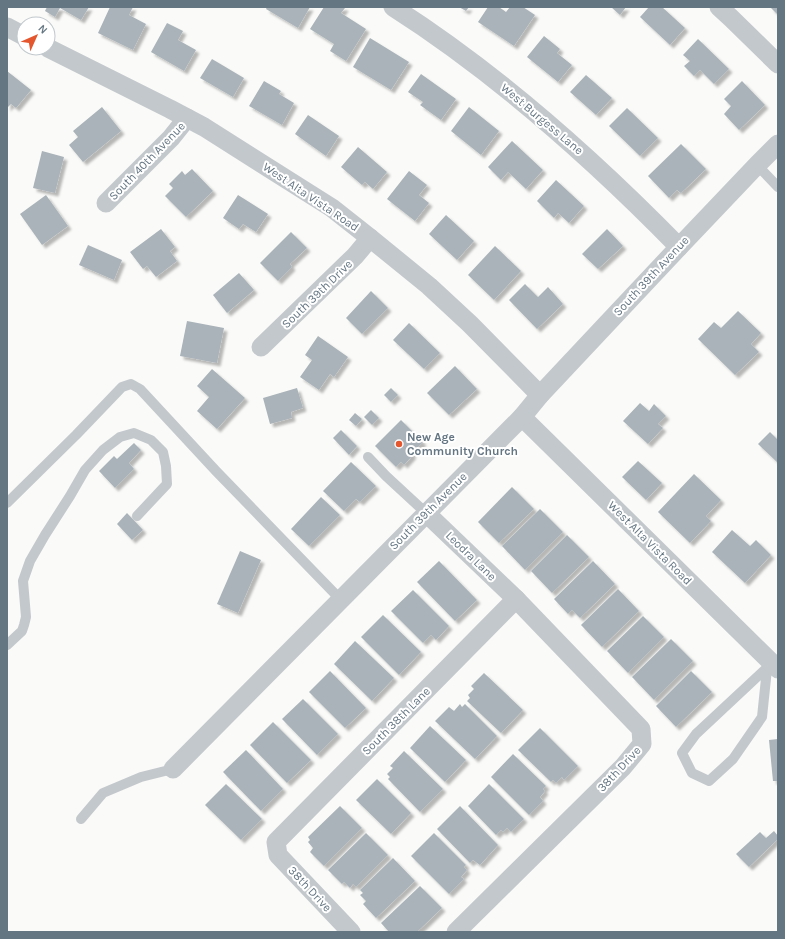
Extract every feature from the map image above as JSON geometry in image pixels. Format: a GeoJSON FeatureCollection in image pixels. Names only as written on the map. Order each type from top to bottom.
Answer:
{"type":"FeatureCollection","features":[{"type":"Feature","properties":{"kind":"street","name":"West Burgess Lane"},"geometry":{"type":"LineString","coordinates":[[393,7],[471,61],[530,107],[586,157],[679,247]]}},
{"type":"Feature","properties":{"kind":"street"},"geometry":{"type":"LineString","coordinates":[[719,7],[778,64]]}},
{"type":"Feature","properties":{"kind":"street"},"geometry":{"type":"LineString","coordinates":[[7,27],[16,32]]}},
{"type":"Feature","properties":{"kind":"street","name":"West Alta Vista Road"},"geometry":{"type":"LineString","coordinates":[[56,52],[204,127],[332,208],[429,286],[470,324],[540,395]]}},
{"type":"Feature","properties":{"kind":"street","name":"South 40th Avenue"},"geometry":{"type":"LineString","coordinates":[[106,202],[171,138],[187,118]]}},
{"type":"Feature","properties":{"kind":"street","name":"South 39th Avenue"},"geometry":{"type":"LineString","coordinates":[[173,769],[522,417],[540,395],[778,144]]}},
{"type":"Feature","properties":{"kind":"street","name":"South 39th Drive"},"geometry":{"type":"LineString","coordinates":[[261,347],[355,256],[370,238]]}},
{"type":"Feature","properties":{"kind":"street","name":"West Alta Vista Road"},"geometry":{"type":"LineString","coordinates":[[522,417],[772,667]]}},
{"type":"Feature","properties":{"kind":"street","name":"Leodra Lane"},"geometry":{"type":"LineString","coordinates":[[426,513],[516,599]]}},
{"type":"Feature","properties":{"kind":"street","name":"South 38th Lane"},"geometry":{"type":"LineString","coordinates":[[276,842],[516,599]]}},
{"type":"Feature","properties":{"kind":"street","name":"38th Drive"},"geometry":{"type":"LineString","coordinates":[[456,932],[623,767],[642,744],[641,729],[516,599]]}},
{"type":"Feature","properties":{"kind":"street","name":"38th Drive"},"geometry":{"type":"LineString","coordinates":[[276,842],[278,854],[351,932]]}},
{"type":"Feature","properties":{"kind":"lane"},"geometry":{"type":"LineString","coordinates":[[757,165],[778,187]]}},
{"type":"Feature","properties":{"kind":"lane"},"geometry":{"type":"LineString","coordinates":[[7,503],[122,387],[131,384],[140,389],[216,471],[340,599]]}},
{"type":"Feature","properties":{"kind":"lane"},"geometry":{"type":"LineString","coordinates":[[7,645],[22,631],[26,617],[23,581],[30,561],[45,534],[85,470],[103,450],[120,437],[134,433],[151,440],[163,452],[166,466],[167,484],[137,516]]}},
{"type":"Feature","properties":{"kind":"lane"},"geometry":{"type":"LineString","coordinates":[[368,457],[426,513]]}},
{"type":"Feature","properties":{"kind":"lane"},"geometry":{"type":"LineString","coordinates":[[772,667],[762,717],[733,759],[709,781],[692,773],[682,753],[696,734],[772,667]]}},
{"type":"Feature","properties":{"kind":"lane"},"geometry":{"type":"LineString","coordinates":[[81,819],[103,793],[141,777],[173,769]]}},
{"type":"Feature","properties":{"kind":"building"},"geometry":{"type":"Polygon","coordinates":[[[47,7],[89,7],[81,20],[60,8],[56,16],[45,11],[47,7]]]}},
{"type":"Feature","properties":{"kind":"building"},"geometry":{"type":"Polygon","coordinates":[[[110,7],[133,7],[129,15],[146,24],[133,50],[98,33],[110,7]]]}},
{"type":"Feature","properties":{"kind":"building"},"geometry":{"type":"Polygon","coordinates":[[[267,7],[310,7],[298,28],[266,9],[267,7]]]}},
{"type":"Feature","properties":{"kind":"building"},"geometry":{"type":"Polygon","coordinates":[[[324,7],[344,7],[345,8],[341,13],[366,29],[346,61],[330,51],[334,44],[310,29],[324,7]]]}},
{"type":"Feature","properties":{"kind":"building"},"geometry":{"type":"Polygon","coordinates":[[[459,7],[469,7],[466,11],[459,7]]]}},
{"type":"Feature","properties":{"kind":"building"},"geometry":{"type":"Polygon","coordinates":[[[488,7],[499,7],[506,12],[510,7],[523,7],[535,15],[514,46],[478,22],[488,7]]]}},
{"type":"Feature","properties":{"kind":"building"},"geometry":{"type":"Polygon","coordinates":[[[611,7],[626,7],[620,15],[611,7]]]}},
{"type":"Feature","properties":{"kind":"building"},"geometry":{"type":"Polygon","coordinates":[[[649,7],[662,7],[685,28],[670,45],[640,17],[649,7]]]}},
{"type":"Feature","properties":{"kind":"building"},"geometry":{"type":"Polygon","coordinates":[[[770,7],[778,7],[778,15],[770,7]]]}},
{"type":"Feature","properties":{"kind":"building"},"geometry":{"type":"Polygon","coordinates":[[[167,23],[183,31],[178,40],[196,50],[184,71],[151,52],[167,23]]]}},
{"type":"Feature","properties":{"kind":"building"},"geometry":{"type":"Polygon","coordinates":[[[544,36],[560,49],[557,53],[572,65],[558,82],[527,57],[544,36]]]}},
{"type":"Feature","properties":{"kind":"building"},"geometry":{"type":"Polygon","coordinates":[[[370,38],[409,62],[391,90],[353,67],[370,38]]]}},
{"type":"Feature","properties":{"kind":"building"},"geometry":{"type":"Polygon","coordinates":[[[698,39],[729,69],[714,84],[700,70],[694,76],[684,66],[690,61],[683,55],[698,39]]]}},
{"type":"Feature","properties":{"kind":"building"},"geometry":{"type":"Polygon","coordinates":[[[212,59],[244,78],[233,97],[200,78],[212,59]]]}},
{"type":"Feature","properties":{"kind":"building"},"geometry":{"type":"Polygon","coordinates":[[[7,71],[31,90],[16,108],[11,104],[7,108],[7,71]]]}},
{"type":"Feature","properties":{"kind":"building"},"geometry":{"type":"Polygon","coordinates":[[[421,74],[456,99],[441,120],[420,105],[423,102],[408,92],[421,74]]]}},
{"type":"Feature","properties":{"kind":"building"},"geometry":{"type":"Polygon","coordinates":[[[586,75],[612,98],[596,115],[570,92],[586,75]]]}},
{"type":"Feature","properties":{"kind":"building"},"geometry":{"type":"Polygon","coordinates":[[[264,81],[281,91],[279,94],[294,103],[282,125],[249,106],[264,81]]]}},
{"type":"Feature","properties":{"kind":"building"},"geometry":{"type":"Polygon","coordinates":[[[742,81],[765,105],[739,130],[724,114],[731,106],[724,99],[742,81]]]}},
{"type":"Feature","properties":{"kind":"building"},"geometry":{"type":"Polygon","coordinates":[[[102,107],[121,131],[83,162],[69,145],[78,137],[73,131],[102,107]]]}},
{"type":"Feature","properties":{"kind":"building"},"geometry":{"type":"Polygon","coordinates":[[[469,107],[499,131],[481,155],[451,131],[469,107]]]}},
{"type":"Feature","properties":{"kind":"building"},"geometry":{"type":"Polygon","coordinates":[[[627,108],[658,138],[640,156],[609,126],[627,108]]]}},
{"type":"Feature","properties":{"kind":"building"},"geometry":{"type":"Polygon","coordinates":[[[308,115],[339,136],[326,156],[295,134],[308,115]]]}},
{"type":"Feature","properties":{"kind":"building"},"geometry":{"type":"Polygon","coordinates":[[[512,141],[543,170],[526,189],[508,172],[501,180],[488,167],[512,141]]]}},
{"type":"Feature","properties":{"kind":"building"},"geometry":{"type":"Polygon","coordinates":[[[681,144],[706,169],[681,193],[677,190],[669,198],[648,176],[681,144]]]}},
{"type":"Feature","properties":{"kind":"building"},"geometry":{"type":"Polygon","coordinates":[[[358,147],[387,172],[373,189],[365,182],[362,185],[341,167],[358,147]]]}},
{"type":"Feature","properties":{"kind":"building"},"geometry":{"type":"Polygon","coordinates":[[[42,151],[64,157],[55,193],[33,188],[42,151]]]}},
{"type":"Feature","properties":{"kind":"building"},"geometry":{"type":"Polygon","coordinates":[[[192,169],[213,191],[186,217],[165,196],[173,188],[169,184],[182,171],[185,175],[192,169]]]}},
{"type":"Feature","properties":{"kind":"building"},"geometry":{"type":"Polygon","coordinates":[[[409,171],[427,185],[419,195],[429,203],[415,221],[387,199],[409,171]]]}},
{"type":"Feature","properties":{"kind":"building"},"geometry":{"type":"Polygon","coordinates":[[[556,180],[584,206],[569,223],[558,213],[554,218],[537,201],[556,180]]]}},
{"type":"Feature","properties":{"kind":"building"},"geometry":{"type":"Polygon","coordinates":[[[46,195],[68,226],[42,245],[20,214],[46,195]]]}},
{"type":"Feature","properties":{"kind":"building"},"geometry":{"type":"Polygon","coordinates":[[[238,195],[268,214],[256,232],[243,224],[239,229],[223,218],[238,195]]]}},
{"type":"Feature","properties":{"kind":"building"},"geometry":{"type":"Polygon","coordinates":[[[446,215],[474,241],[457,260],[429,234],[446,215]]]}},
{"type":"Feature","properties":{"kind":"building"},"geometry":{"type":"Polygon","coordinates":[[[161,229],[175,247],[170,251],[177,261],[156,277],[147,266],[143,269],[130,252],[161,229]]]}},
{"type":"Feature","properties":{"kind":"building"},"geometry":{"type":"Polygon","coordinates":[[[607,229],[623,246],[598,269],[582,254],[607,229]]]}},
{"type":"Feature","properties":{"kind":"building"},"geometry":{"type":"Polygon","coordinates":[[[291,232],[307,248],[290,264],[292,267],[278,281],[260,263],[291,232]]]}},
{"type":"Feature","properties":{"kind":"building"},"geometry":{"type":"Polygon","coordinates":[[[88,245],[122,260],[114,280],[79,265],[88,245]]]}},
{"type":"Feature","properties":{"kind":"building"},"geometry":{"type":"Polygon","coordinates":[[[495,246],[521,271],[494,300],[468,275],[495,246]]]}},
{"type":"Feature","properties":{"kind":"building"},"geometry":{"type":"Polygon","coordinates":[[[239,273],[254,290],[227,313],[213,295],[239,273]]]}},
{"type":"Feature","properties":{"kind":"building"},"geometry":{"type":"Polygon","coordinates":[[[525,284],[538,297],[548,287],[563,304],[537,329],[509,300],[525,284]]]}},
{"type":"Feature","properties":{"kind":"building"},"geometry":{"type":"Polygon","coordinates":[[[371,291],[388,308],[362,334],[346,318],[371,291]]]}},
{"type":"Feature","properties":{"kind":"building"},"geometry":{"type":"Polygon","coordinates":[[[738,311],[761,333],[751,344],[759,352],[735,375],[698,339],[714,322],[721,328],[738,311]]]}},
{"type":"Feature","properties":{"kind":"building"},"geometry":{"type":"Polygon","coordinates":[[[187,321],[224,328],[217,363],[180,356],[187,321]]]}},
{"type":"Feature","properties":{"kind":"building"},"geometry":{"type":"Polygon","coordinates":[[[409,323],[440,353],[424,369],[393,340],[409,323]]]}},
{"type":"Feature","properties":{"kind":"building"},"geometry":{"type":"Polygon","coordinates":[[[318,336],[348,357],[334,377],[330,374],[319,390],[300,377],[312,360],[305,355],[318,336]]]}},
{"type":"Feature","properties":{"kind":"building"},"geometry":{"type":"Polygon","coordinates":[[[455,366],[477,389],[449,415],[427,393],[455,366]]]}},
{"type":"Feature","properties":{"kind":"building"},"geometry":{"type":"Polygon","coordinates":[[[212,369],[245,398],[217,429],[197,411],[209,397],[197,386],[212,369]]]}},
{"type":"Feature","properties":{"kind":"building"},"geometry":{"type":"Polygon","coordinates":[[[297,388],[303,408],[291,412],[292,418],[270,424],[263,398],[297,388]]]}},
{"type":"Feature","properties":{"kind":"building"},"geometry":{"type":"Polygon","coordinates":[[[391,388],[398,395],[391,402],[384,395],[391,388]]]}},
{"type":"Feature","properties":{"kind":"building"},"geometry":{"type":"Polygon","coordinates":[[[640,403],[649,411],[654,404],[666,416],[658,424],[663,428],[648,444],[623,421],[640,403]]]}},
{"type":"Feature","properties":{"kind":"building"},"geometry":{"type":"Polygon","coordinates":[[[371,410],[379,418],[372,425],[364,417],[371,410]]]}},
{"type":"Feature","properties":{"kind":"building"},"geometry":{"type":"Polygon","coordinates":[[[355,413],[362,419],[356,426],[349,420],[355,413]]]}},
{"type":"Feature","properties":{"kind":"building","name":"New Age Community Church"},"geometry":{"type":"Polygon","coordinates":[[[401,420],[423,442],[411,454],[413,455],[404,465],[401,462],[396,467],[375,446],[401,420]]]}},
{"type":"Feature","properties":{"kind":"building"},"geometry":{"type":"Polygon","coordinates":[[[341,430],[357,446],[349,455],[333,438],[341,430]]]}},
{"type":"Feature","properties":{"kind":"building"},"geometry":{"type":"Polygon","coordinates":[[[770,432],[778,440],[778,463],[758,444],[770,432]]]}},
{"type":"Feature","properties":{"kind":"building"},"geometry":{"type":"Polygon","coordinates":[[[134,443],[141,450],[129,463],[134,469],[115,488],[99,471],[114,456],[117,459],[134,443]]]}},
{"type":"Feature","properties":{"kind":"building"},"geometry":{"type":"Polygon","coordinates":[[[638,461],[662,483],[646,500],[622,477],[638,461]]]}},
{"type":"Feature","properties":{"kind":"building"},"geometry":{"type":"Polygon","coordinates":[[[351,462],[376,486],[360,502],[356,499],[344,511],[323,491],[351,462]]]}},
{"type":"Feature","properties":{"kind":"building"},"geometry":{"type":"Polygon","coordinates":[[[694,474],[721,500],[706,516],[711,521],[690,543],[658,512],[694,474]]]}},
{"type":"Feature","properties":{"kind":"building"},"geometry":{"type":"Polygon","coordinates":[[[512,487],[534,509],[499,543],[478,522],[512,487]]]}},
{"type":"Feature","properties":{"kind":"building"},"geometry":{"type":"Polygon","coordinates":[[[321,497],[340,515],[309,546],[291,529],[321,497]]]}},
{"type":"Feature","properties":{"kind":"building"},"geometry":{"type":"Polygon","coordinates":[[[540,509],[563,532],[525,570],[502,546],[540,509]]]}},
{"type":"Feature","properties":{"kind":"building"},"geometry":{"type":"Polygon","coordinates":[[[127,513],[143,530],[132,540],[117,524],[127,513]]]}},
{"type":"Feature","properties":{"kind":"building"},"geometry":{"type":"Polygon","coordinates":[[[732,530],[750,546],[756,540],[771,555],[745,583],[712,552],[732,530]]]}},
{"type":"Feature","properties":{"kind":"building"},"geometry":{"type":"Polygon","coordinates":[[[567,535],[589,557],[552,593],[531,571],[567,535]]]}},
{"type":"Feature","properties":{"kind":"building"},"geometry":{"type":"Polygon","coordinates":[[[240,551],[261,560],[238,613],[217,604],[240,551]]]}},
{"type":"Feature","properties":{"kind":"building"},"geometry":{"type":"Polygon","coordinates":[[[439,561],[477,600],[455,621],[417,582],[439,561]]]}},
{"type":"Feature","properties":{"kind":"building"},"geometry":{"type":"Polygon","coordinates":[[[593,561],[615,584],[580,618],[572,610],[568,614],[554,599],[593,561]]]}},
{"type":"Feature","properties":{"kind":"building"},"geometry":{"type":"Polygon","coordinates":[[[618,589],[639,611],[602,647],[581,625],[618,589]]]}},
{"type":"Feature","properties":{"kind":"building"},"geometry":{"type":"Polygon","coordinates":[[[413,590],[449,626],[436,640],[431,635],[423,643],[391,611],[413,590]]]}},
{"type":"Feature","properties":{"kind":"building"},"geometry":{"type":"Polygon","coordinates":[[[383,615],[421,652],[399,675],[361,637],[383,615]]]}},
{"type":"Feature","properties":{"kind":"building"},"geometry":{"type":"Polygon","coordinates":[[[643,616],[664,637],[628,673],[607,651],[643,616]]]}},
{"type":"Feature","properties":{"kind":"building"},"geometry":{"type":"Polygon","coordinates":[[[671,639],[693,661],[654,700],[632,677],[671,639]]]}},
{"type":"Feature","properties":{"kind":"building"},"geometry":{"type":"Polygon","coordinates":[[[355,641],[394,678],[372,701],[334,664],[355,641]]]}},
{"type":"Feature","properties":{"kind":"building"},"geometry":{"type":"Polygon","coordinates":[[[330,671],[366,708],[345,728],[309,692],[330,671]]]}},
{"type":"Feature","properties":{"kind":"building"},"geometry":{"type":"Polygon","coordinates":[[[691,671],[712,692],[676,727],[656,706],[691,671]]]}},
{"type":"Feature","properties":{"kind":"building"},"geometry":{"type":"Polygon","coordinates":[[[484,673],[523,710],[501,733],[467,701],[470,698],[468,695],[474,689],[471,686],[484,673]]]}},
{"type":"Feature","properties":{"kind":"building"},"geometry":{"type":"Polygon","coordinates":[[[303,699],[338,734],[317,755],[282,719],[303,699]]]}},
{"type":"Feature","properties":{"kind":"building"},"geometry":{"type":"Polygon","coordinates":[[[460,704],[462,707],[465,704],[497,736],[475,759],[435,721],[449,707],[454,711],[460,704]]]}},
{"type":"Feature","properties":{"kind":"building"},"geometry":{"type":"Polygon","coordinates":[[[273,722],[311,760],[287,783],[250,745],[273,722]]]}},
{"type":"Feature","properties":{"kind":"building"},"geometry":{"type":"Polygon","coordinates":[[[430,726],[466,760],[445,782],[410,748],[430,726]]]}},
{"type":"Feature","properties":{"kind":"building"},"geometry":{"type":"Polygon","coordinates":[[[540,728],[578,766],[564,780],[562,777],[556,783],[553,780],[551,782],[518,750],[540,728]]]}},
{"type":"Feature","properties":{"kind":"building"},"geometry":{"type":"Polygon","coordinates":[[[778,739],[778,781],[773,781],[769,740],[778,739]]]}},
{"type":"Feature","properties":{"kind":"building"},"geometry":{"type":"Polygon","coordinates":[[[246,750],[283,789],[261,811],[223,772],[246,750]]]}},
{"type":"Feature","properties":{"kind":"building"},"geometry":{"type":"Polygon","coordinates":[[[404,751],[443,789],[420,812],[388,779],[390,777],[387,774],[393,768],[390,766],[404,751]]]}},
{"type":"Feature","properties":{"kind":"building"},"geometry":{"type":"Polygon","coordinates":[[[513,754],[546,786],[543,789],[545,791],[540,797],[543,801],[529,815],[491,777],[513,754]]]}},
{"type":"Feature","properties":{"kind":"building"},"geometry":{"type":"Polygon","coordinates":[[[377,779],[411,813],[391,834],[356,800],[377,779]]]}},
{"type":"Feature","properties":{"kind":"building"},"geometry":{"type":"Polygon","coordinates":[[[226,784],[262,819],[241,840],[205,805],[226,784]]]}},
{"type":"Feature","properties":{"kind":"building"},"geometry":{"type":"Polygon","coordinates":[[[489,784],[524,819],[511,832],[507,828],[503,832],[501,830],[496,835],[468,806],[489,784]]]}},
{"type":"Feature","properties":{"kind":"building"},"geometry":{"type":"Polygon","coordinates":[[[340,806],[362,828],[324,866],[310,852],[313,848],[308,842],[310,840],[308,837],[340,806]]]}},
{"type":"Feature","properties":{"kind":"building"},"geometry":{"type":"Polygon","coordinates":[[[460,806],[498,845],[480,865],[473,860],[470,863],[437,829],[460,806]]]}},
{"type":"Feature","properties":{"kind":"building"},"geometry":{"type":"Polygon","coordinates":[[[774,831],[778,836],[778,839],[749,867],[736,854],[760,832],[766,838],[774,831]]]}},
{"type":"Feature","properties":{"kind":"building"},"geometry":{"type":"Polygon","coordinates":[[[366,833],[388,855],[356,887],[353,884],[350,888],[344,882],[342,884],[328,870],[366,833]]]}},
{"type":"Feature","properties":{"kind":"building"},"geometry":{"type":"Polygon","coordinates":[[[434,833],[466,865],[464,867],[467,870],[461,877],[464,879],[449,894],[411,856],[434,833]]]}},
{"type":"Feature","properties":{"kind":"building"},"geometry":{"type":"Polygon","coordinates":[[[393,858],[415,881],[376,918],[363,904],[366,901],[360,895],[363,893],[360,890],[393,858]]]}},
{"type":"Feature","properties":{"kind":"building"},"geometry":{"type":"Polygon","coordinates":[[[420,886],[442,908],[417,932],[389,932],[381,923],[420,886]]]}},
{"type":"Feature","properties":{"kind":"place","name":"New Age Community Church"},"geometry":{"type":"Point","coordinates":[399,444]}}]}
